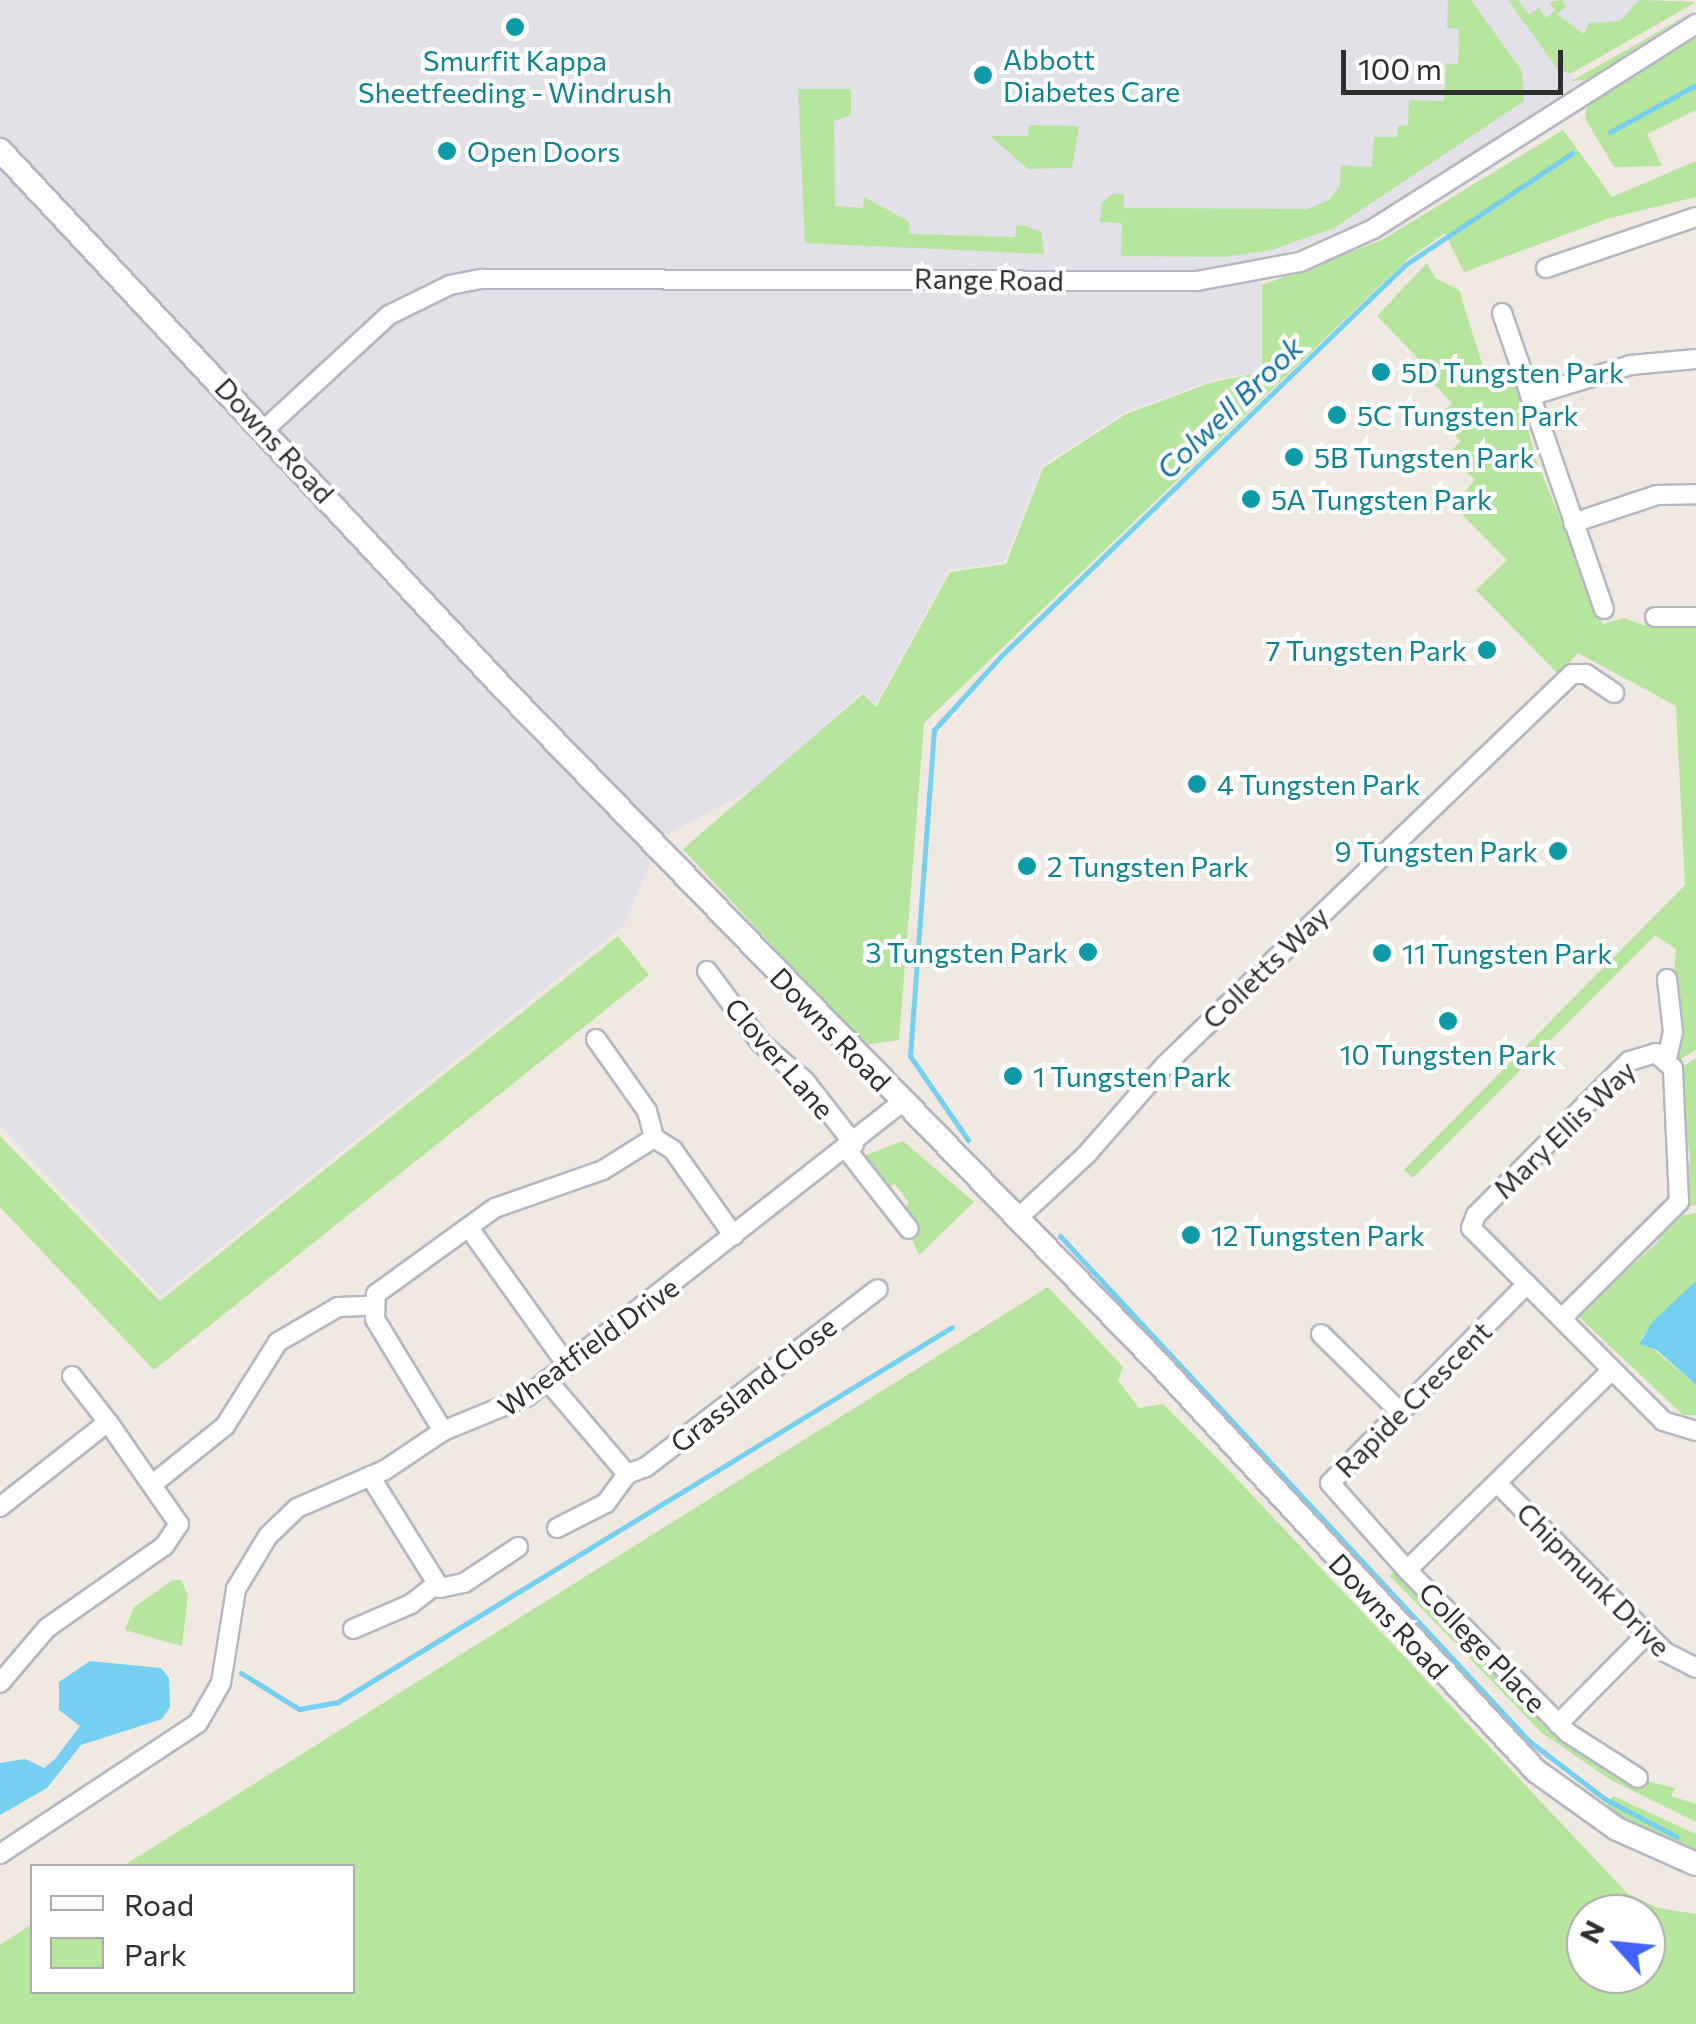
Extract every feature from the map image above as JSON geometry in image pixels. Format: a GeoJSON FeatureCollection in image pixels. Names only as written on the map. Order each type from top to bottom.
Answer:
{"type":"FeatureCollection","features":[{"type":"Feature","properties":{"kind":"street","name":"Range Road"},"geometry":{"type":"LineString","coordinates":[[264,429],[389,315],[450,285],[482,279],[739,274],[1197,281],[1300,262],[1374,229],[1696,24]]}},
{"type":"Feature","properties":{"kind":"street","name":"Downs Road"},"geometry":{"type":"LineString","coordinates":[[0,150],[902,1102],[1018,1218],[1536,1771],[1616,1829],[1696,1864]]}},
{"type":"Feature","properties":{"kind":"street"},"geometry":{"type":"LineString","coordinates":[[1546,268],[1696,218]]}},
{"type":"Feature","properties":{"kind":"street"},"geometry":{"type":"LineString","coordinates":[[1502,313],[1604,609]]}},
{"type":"Feature","properties":{"kind":"street"},"geometry":{"type":"LineString","coordinates":[[1530,396],[1631,365],[1696,360]]}},
{"type":"Feature","properties":{"kind":"street"},"geometry":{"type":"LineString","coordinates":[[1573,523],[1657,495],[1696,494]]}},
{"type":"Feature","properties":{"kind":"street"},"geometry":{"type":"LineString","coordinates":[[1655,617],[1696,618]]}},
{"type":"Feature","properties":{"kind":"street","name":"Colletts Way"},"geometry":{"type":"LineString","coordinates":[[1018,1218],[1165,1064],[1572,674],[1614,692]]}},
{"type":"Feature","properties":{"kind":"street","name":"Clover Lane"},"geometry":{"type":"LineString","coordinates":[[706,971],[760,1042],[805,1081],[909,1229]]}},
{"type":"Feature","properties":{"kind":"street"},"geometry":{"type":"LineString","coordinates":[[1666,979],[1673,1032],[1667,1059]]}},
{"type":"Feature","properties":{"kind":"street"},"geometry":{"type":"LineString","coordinates":[[596,1039],[647,1111],[654,1138],[673,1150],[734,1236]]}},
{"type":"Feature","properties":{"kind":"street","name":"Mary Ellis Way"},"geometry":{"type":"LineString","coordinates":[[1562,1318],[1679,1202],[1673,1068],[1667,1059],[1651,1052],[1628,1061],[1472,1220],[1476,1234],[1664,1421],[1696,1431]]}},
{"type":"Feature","properties":{"kind":"street","name":"Wheatfield Drive"},"geometry":{"type":"LineString","coordinates":[[0,1854],[198,1723],[221,1682],[229,1615],[250,1560],[297,1508],[370,1476],[443,1432],[506,1411],[850,1147],[902,1102]]}},
{"type":"Feature","properties":{"kind":"street"},"geometry":{"type":"LineString","coordinates":[[371,1306],[383,1288],[513,1198],[603,1170],[654,1138]]}},
{"type":"Feature","properties":{"kind":"street"},"geometry":{"type":"LineString","coordinates":[[469,1228],[565,1362]]}},
{"type":"Feature","properties":{"kind":"street","name":"Rapide Crescent"},"geometry":{"type":"LineString","coordinates":[[1407,1570],[1330,1482],[1527,1284]]}},
{"type":"Feature","properties":{"kind":"street","name":"Grassland Close"},"geometry":{"type":"LineString","coordinates":[[557,1528],[606,1504],[627,1474],[646,1467],[878,1288]]}},
{"type":"Feature","properties":{"kind":"street"},"geometry":{"type":"LineString","coordinates":[[371,1306],[443,1432]]}},
{"type":"Feature","properties":{"kind":"street"},"geometry":{"type":"LineString","coordinates":[[154,1483],[225,1426],[278,1342],[338,1307],[371,1306]]}},
{"type":"Feature","properties":{"kind":"street"},"geometry":{"type":"LineString","coordinates":[[1321,1334],[1400,1412]]}},
{"type":"Feature","properties":{"kind":"street"},"geometry":{"type":"LineString","coordinates":[[1407,1570],[1612,1370]]}},
{"type":"Feature","properties":{"kind":"street"},"geometry":{"type":"LineString","coordinates":[[0,1683],[77,1602],[175,1536],[175,1513],[72,1376]]}},
{"type":"Feature","properties":{"kind":"street"},"geometry":{"type":"LineString","coordinates":[[547,1380],[627,1474]]}},
{"type":"Feature","properties":{"kind":"street"},"geometry":{"type":"LineString","coordinates":[[0,1507],[108,1422]]}},
{"type":"Feature","properties":{"kind":"street"},"geometry":{"type":"LineString","coordinates":[[370,1476],[435,1586]]}},
{"type":"Feature","properties":{"kind":"street","name":"Chipmunk Drive"},"geometry":{"type":"LineString","coordinates":[[1497,1483],[1674,1660],[1696,1668]]}},
{"type":"Feature","properties":{"kind":"street"},"geometry":{"type":"LineString","coordinates":[[354,1629],[410,1604],[435,1586],[464,1582],[518,1547]]}},
{"type":"Feature","properties":{"kind":"street","name":"College Place"},"geometry":{"type":"LineString","coordinates":[[1407,1570],[1558,1724],[1638,1778]]}},
{"type":"Feature","properties":{"kind":"street","name":"College Place"},"geometry":{"type":"LineString","coordinates":[[1558,1724],[1647,1634]]}},
{"type":"Feature","properties":{"kind":"shaded area"},"geometry":{"type":"Polygon","coordinates":[[[0,0],[1666,0],[1570,74],[1577,84],[1382,213],[1261,263],[1261,371],[1213,380],[1125,412],[1042,466],[1004,562],[949,570],[875,705],[862,692],[760,785],[661,838],[624,925],[160,1296],[0,1126],[0,0]]]}},
{"type":"Feature","properties":{"kind":"green space"},"geometry":{"type":"Polygon","coordinates":[[[1448,0],[1471,0],[1522,71],[1524,101],[1334,228],[1271,250],[1224,257],[1121,256],[1122,223],[1100,222],[1102,203],[1112,194],[1124,194],[1124,208],[1307,209],[1329,200],[1340,186],[1341,165],[1372,167],[1374,137],[1397,137],[1398,126],[1408,125],[1409,100],[1444,101],[1446,64],[1458,64],[1459,29],[1447,28],[1448,0]]]}},
{"type":"Feature","properties":{"kind":"green space"},"geometry":{"type":"Polygon","coordinates":[[[1508,0],[1518,0],[1529,15],[1539,8],[1546,18],[1555,11],[1549,2],[1562,0],[1566,7],[1557,14],[1584,34],[1589,23],[1620,21],[1639,0],[1696,2],[1570,74],[1556,67],[1508,0]]]}},
{"type":"Feature","properties":{"kind":"green space"},"geometry":{"type":"Polygon","coordinates":[[[1696,9],[1586,80],[1571,81],[1639,43],[1696,9]]]}},
{"type":"Feature","properties":{"kind":"green space"},"geometry":{"type":"Polygon","coordinates":[[[1696,35],[1696,110],[1647,134],[1662,166],[1614,167],[1585,118],[1587,107],[1696,35]]]}},
{"type":"Feature","properties":{"kind":"green space"},"geometry":{"type":"Polygon","coordinates":[[[798,89],[851,89],[851,115],[834,121],[835,206],[863,208],[864,197],[910,222],[909,234],[1015,237],[1016,225],[1026,226],[1041,232],[1044,254],[805,243],[798,89]]]}},
{"type":"Feature","properties":{"kind":"green space"},"geometry":{"type":"Polygon","coordinates":[[[1029,125],[1079,126],[1072,168],[1028,169],[990,136],[1028,136],[1029,125]]]}},
{"type":"Feature","properties":{"kind":"green space"},"geometry":{"type":"Polygon","coordinates":[[[1563,130],[1612,197],[1696,161],[1696,197],[1610,218],[1464,272],[1445,233],[1409,258],[924,723],[899,1040],[864,1045],[683,849],[863,694],[876,707],[950,572],[1006,564],[1043,468],[1126,414],[1213,382],[1262,372],[1262,285],[1382,240],[1563,130]]]}},
{"type":"Feature","properties":{"kind":"green space"},"geometry":{"type":"Polygon","coordinates":[[[1427,263],[1435,278],[1459,290],[1491,392],[1517,383],[1535,457],[1603,624],[1624,618],[1643,625],[1696,624],[1696,1050],[1676,1062],[1671,1006],[1676,949],[1655,935],[1413,1178],[1404,1170],[1685,885],[1676,706],[1578,653],[1558,674],[1476,590],[1507,560],[1460,512],[1470,501],[1463,494],[1475,480],[1449,453],[1461,441],[1452,432],[1458,426],[1444,411],[1452,403],[1435,385],[1439,380],[1377,316],[1427,263]]]}},
{"type":"Feature","properties":{"kind":"green space"},"geometry":{"type":"Polygon","coordinates":[[[618,936],[649,975],[154,1370],[0,1207],[0,1136],[160,1301],[618,936]]]}},
{"type":"Feature","properties":{"kind":"green space"},"geometry":{"type":"Polygon","coordinates":[[[1696,1058],[1696,1205],[1681,1208],[1690,1160],[1679,1069],[1696,1058]]]}},
{"type":"Feature","properties":{"kind":"green space"},"geometry":{"type":"Polygon","coordinates":[[[903,1141],[974,1202],[919,1255],[900,1213],[909,1203],[895,1184],[882,1190],[861,1157],[903,1141]]]}},
{"type":"Feature","properties":{"kind":"green space"},"geometry":{"type":"Polygon","coordinates":[[[1696,1213],[1696,1281],[1641,1338],[1696,1385],[1696,1415],[1683,1415],[1577,1315],[1659,1241],[1659,1233],[1674,1217],[1696,1213]]]}},
{"type":"Feature","properties":{"kind":"green space"},"geometry":{"type":"Polygon","coordinates":[[[1048,1287],[1123,1367],[1118,1381],[1139,1408],[1163,1404],[1629,1894],[1566,1894],[1566,1994],[1666,1994],[1666,1909],[1696,1914],[1696,2024],[0,2024],[0,1945],[30,1925],[30,1994],[355,1994],[355,1864],[126,1864],[1048,1287]]]}},
{"type":"Feature","properties":{"kind":"green space"},"geometry":{"type":"Polygon","coordinates":[[[1394,1572],[1554,1735],[1641,1787],[1646,1781],[1675,1788],[1671,1796],[1696,1804],[1696,1822],[1611,1780],[1542,1733],[1390,1576],[1394,1572]]]}},
{"type":"Feature","properties":{"kind":"green space"},"geometry":{"type":"Polygon","coordinates":[[[173,1580],[181,1580],[188,1595],[182,1646],[125,1630],[134,1607],[173,1580]]]}},
{"type":"Feature","properties":{"kind":"green space"},"geometry":{"type":"Polygon","coordinates":[[[1613,1796],[1696,1834],[1696,1852],[1605,1808],[1613,1796]]]}},
{"type":"Feature","properties":{"kind":"water"},"geometry":{"type":"Polygon","coordinates":[[[1696,1281],[1696,1385],[1657,1350],[1639,1344],[1653,1321],[1696,1281]]]}},
{"type":"Feature","properties":{"kind":"water"},"geometry":{"type":"Polygon","coordinates":[[[90,1661],[161,1668],[169,1678],[170,1707],[162,1719],[81,1745],[47,1788],[0,1815],[0,1763],[25,1759],[44,1768],[55,1759],[80,1726],[59,1710],[59,1682],[90,1661]]]}},
{"type":"Feature","properties":{"kind":"waterway","name":"Colwell Brook"},"geometry":{"type":"LineString","coordinates":[[1610,132],[1696,85]]}},
{"type":"Feature","properties":{"kind":"waterway","name":"Colwell Brook"},"geometry":{"type":"LineString","coordinates":[[968,1140],[910,1056],[934,730],[1002,655],[1405,265],[1572,153]]}},
{"type":"Feature","properties":{"kind":"waterway"},"geometry":{"type":"LineString","coordinates":[[1060,1236],[1529,1741],[1605,1799],[1677,1837]]}},
{"type":"Feature","properties":{"kind":"waterway"},"geometry":{"type":"LineString","coordinates":[[241,1673],[299,1709],[338,1702],[952,1327]]}},
{"type":"Feature","properties":{"kind":"place","name":"Smurfit Kappa Sheetfeeding - Windrush"},"geometry":{"type":"Point","coordinates":[515,27]}},
{"type":"Feature","properties":{"kind":"place","name":"Abbott Diabetes Care"},"geometry":{"type":"Point","coordinates":[983,75]}},
{"type":"Feature","properties":{"kind":"place","name":"Open Doors"},"geometry":{"type":"Point","coordinates":[447,151]}},
{"type":"Feature","properties":{"kind":"place","name":"5D Tungsten Park"},"geometry":{"type":"Point","coordinates":[1381,372]}},
{"type":"Feature","properties":{"kind":"place","name":"5C Tungsten Park"},"geometry":{"type":"Point","coordinates":[1337,415]}},
{"type":"Feature","properties":{"kind":"place","name":"5B Tungsten Park"},"geometry":{"type":"Point","coordinates":[1294,457]}},
{"type":"Feature","properties":{"kind":"place","name":"5A Tungsten Park"},"geometry":{"type":"Point","coordinates":[1251,499]}},
{"type":"Feature","properties":{"kind":"place","name":"7 Tungsten Park"},"geometry":{"type":"Point","coordinates":[1487,650]}},
{"type":"Feature","properties":{"kind":"place","name":"4 Tungsten Park"},"geometry":{"type":"Point","coordinates":[1197,784]}},
{"type":"Feature","properties":{"kind":"place","name":"9 Tungsten Park"},"geometry":{"type":"Point","coordinates":[1558,851]}},
{"type":"Feature","properties":{"kind":"place","name":"2 Tungsten Park"},"geometry":{"type":"Point","coordinates":[1027,866]}},
{"type":"Feature","properties":{"kind":"place","name":"3 Tungsten Park"},"geometry":{"type":"Point","coordinates":[1088,952]}},
{"type":"Feature","properties":{"kind":"place","name":"11 Tungsten Park"},"geometry":{"type":"Point","coordinates":[1382,953]}},
{"type":"Feature","properties":{"kind":"place","name":"10 Tungsten Park"},"geometry":{"type":"Point","coordinates":[1448,1021]}},
{"type":"Feature","properties":{"kind":"place","name":"1 Tungsten Park"},"geometry":{"type":"Point","coordinates":[1013,1076]}},
{"type":"Feature","properties":{"kind":"place","name":"12 Tungsten Park"},"geometry":{"type":"Point","coordinates":[1191,1235]}}]}
